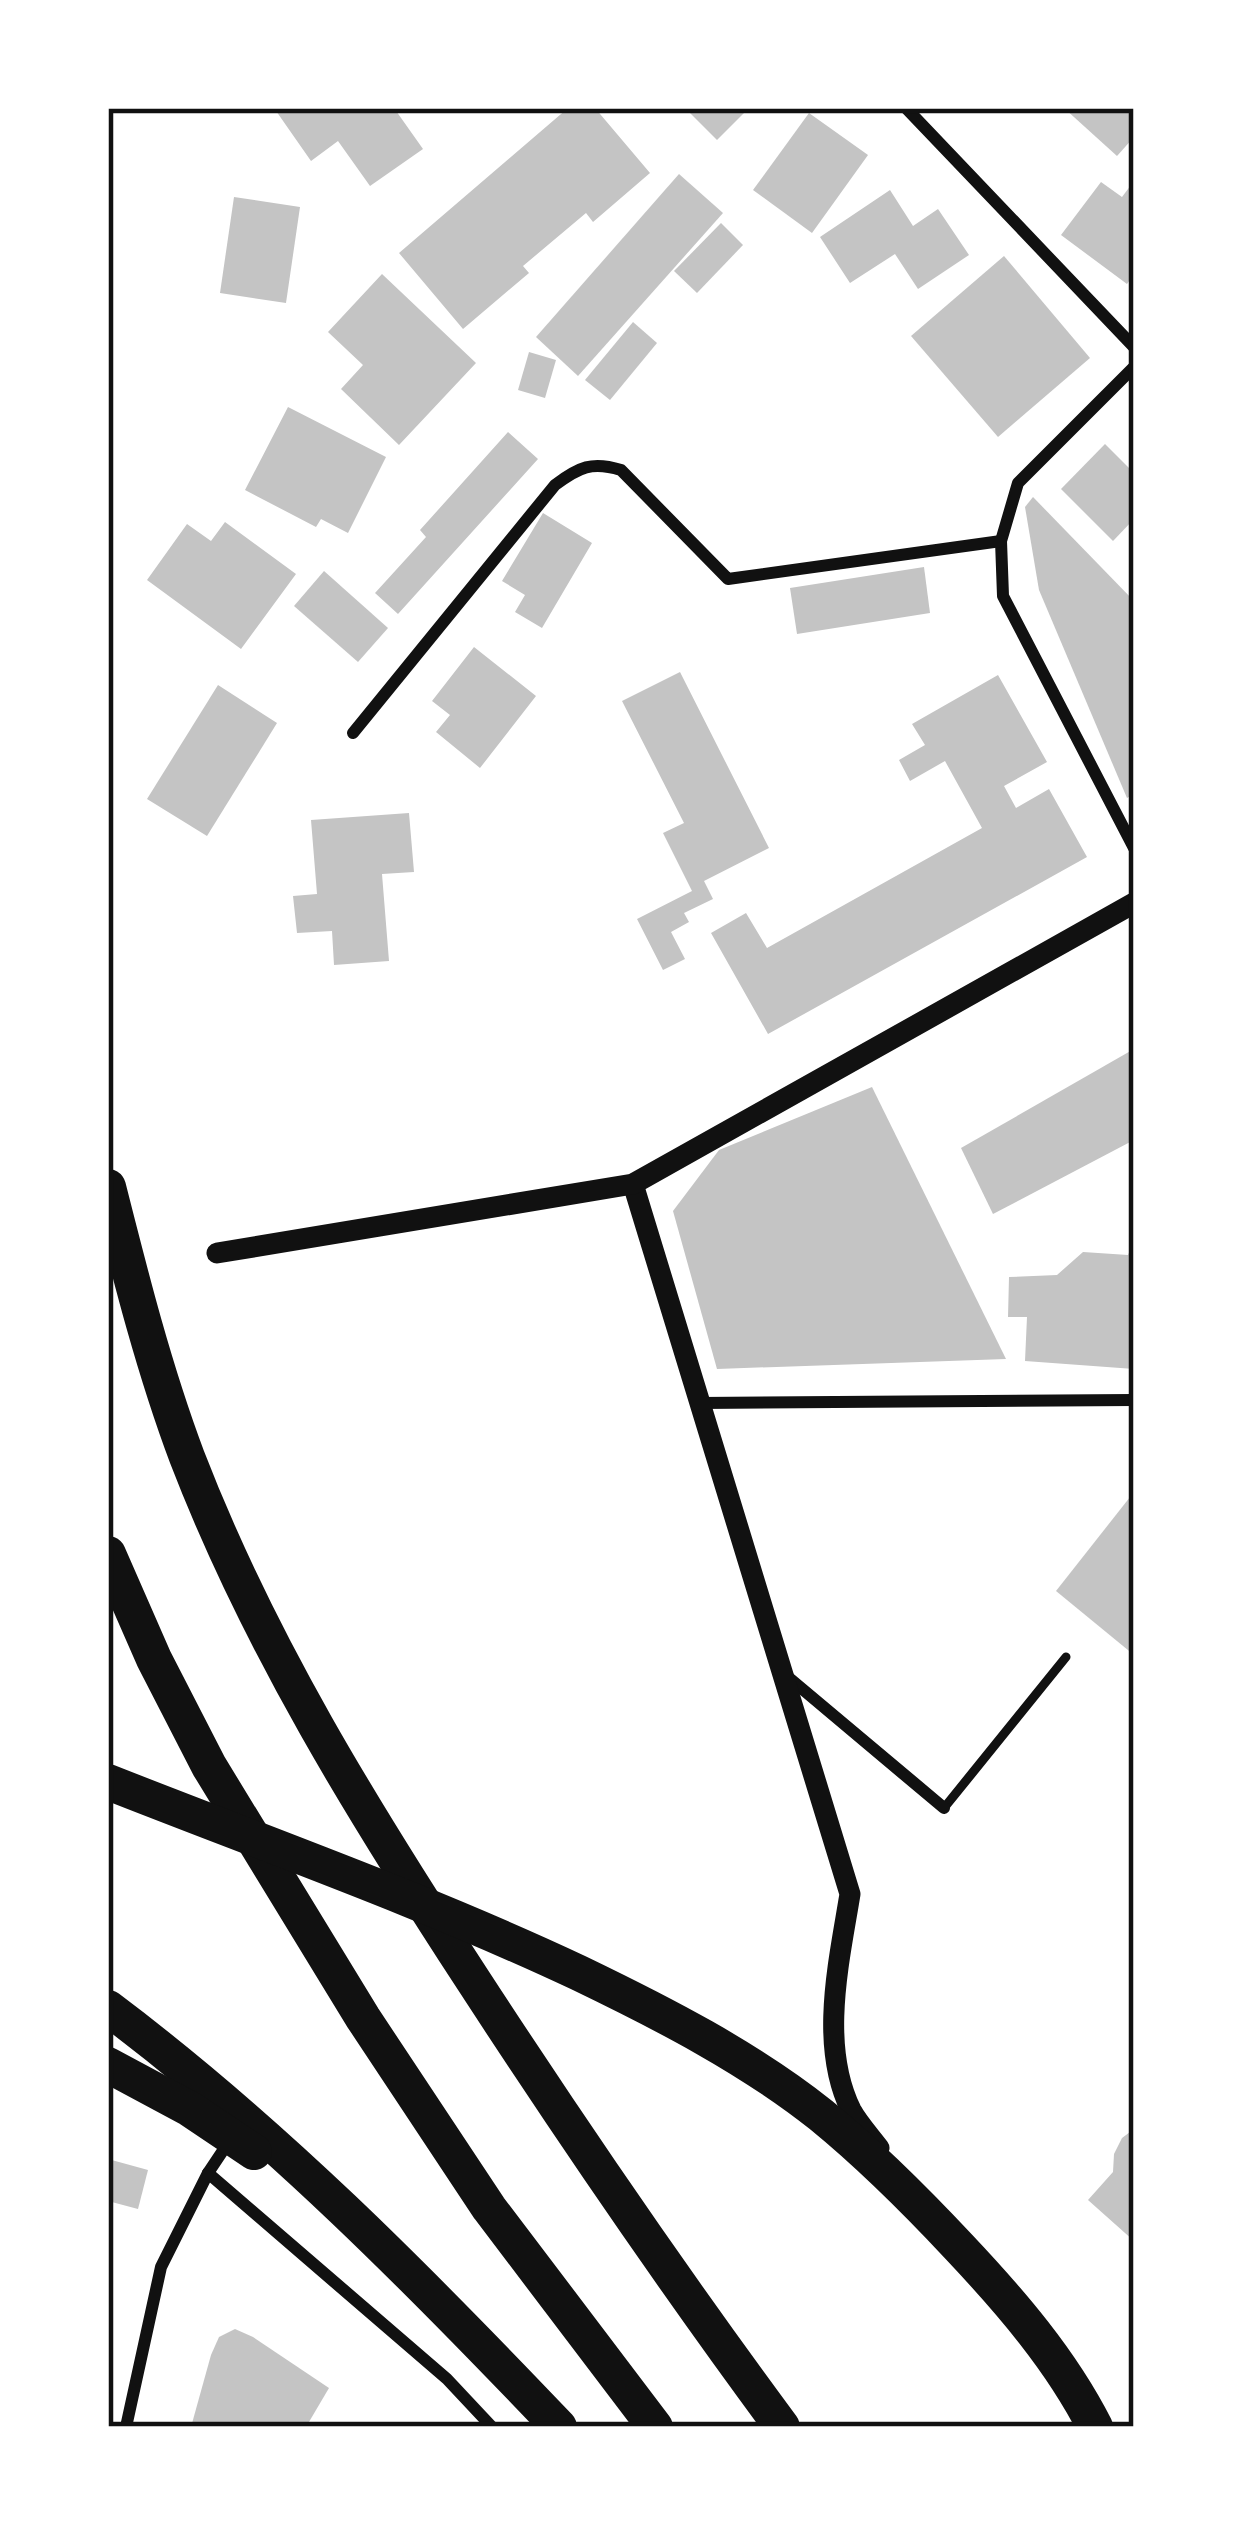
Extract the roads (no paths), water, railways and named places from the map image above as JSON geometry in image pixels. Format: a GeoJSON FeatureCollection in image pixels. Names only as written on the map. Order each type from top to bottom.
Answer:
{"type":"FeatureCollection","features":[{"type":"Feature","properties":{"kind":"highway"},"geometry":{"type":"LineString","coordinates":[[108,1187],[136,1299],[186,1455],[224,1545],[310,1718],[378,1835],[620,2204],[782,2427]]}},
{"type":"Feature","properties":{"kind":"highway"},"geometry":{"type":"LineString","coordinates":[[108,1554],[154,1659],[209,1766],[363,2018],[489,2208],[655,2427]]}},
{"type":"Feature","properties":{"kind":"highway"},"geometry":{"type":"LineString","coordinates":[[108,1782],[499,1936],[663,2014],[819,2114],[934,2220],[1028,2326],[1095,2427]]}},
{"type":"Feature","properties":{"kind":"highway"},"geometry":{"type":"LineString","coordinates":[[108,2008],[202,2078],[462,2325],[559,2427]]}},
{"type":"Feature","properties":{"kind":"highway"},"geometry":{"type":"LineString","coordinates":[[108,2065],[278,2168],[462,2325]]}},
{"type":"Feature","properties":{"kind":"street"},"geometry":{"type":"LineString","coordinates":[[906,108],[1134,346]]}},
{"type":"Feature","properties":{"kind":"street"},"geometry":{"type":"LineString","coordinates":[[1134,367],[1018,483],[1001,542],[1003,596],[1134,848]]}},
{"type":"Feature","properties":{"kind":"street"},"geometry":{"type":"LineString","coordinates":[[353,733],[555,485],[578,468],[599,463],[621,470],[728,579],[1001,542]]}},
{"type":"Feature","properties":{"kind":"street"},"geometry":{"type":"LineString","coordinates":[[217,1252],[633,1184],[1134,903]]}},
{"type":"Feature","properties":{"kind":"street"},"geometry":{"type":"LineString","coordinates":[[633,1184],[850,1894],[837,1969],[839,2076],[852,2112],[934,2220]]}},
{"type":"Feature","properties":{"kind":"street"},"geometry":{"type":"LineString","coordinates":[[700,1402],[1134,1400]]}},
{"type":"Feature","properties":{"kind":"street"},"geometry":{"type":"LineString","coordinates":[[782,1673],[944,1808]]}},
{"type":"Feature","properties":{"kind":"street"},"geometry":{"type":"LineString","coordinates":[[125,2427],[161,2267],[208,2173],[232,2137]]}},
{"type":"Feature","properties":{"kind":"street"},"geometry":{"type":"LineString","coordinates":[[208,2173],[447,2379],[493,2427]]}},
{"type":"Feature","properties":{"kind":"lane"},"geometry":{"type":"LineString","coordinates":[[944,1808],[1066,1657]]}}]}
